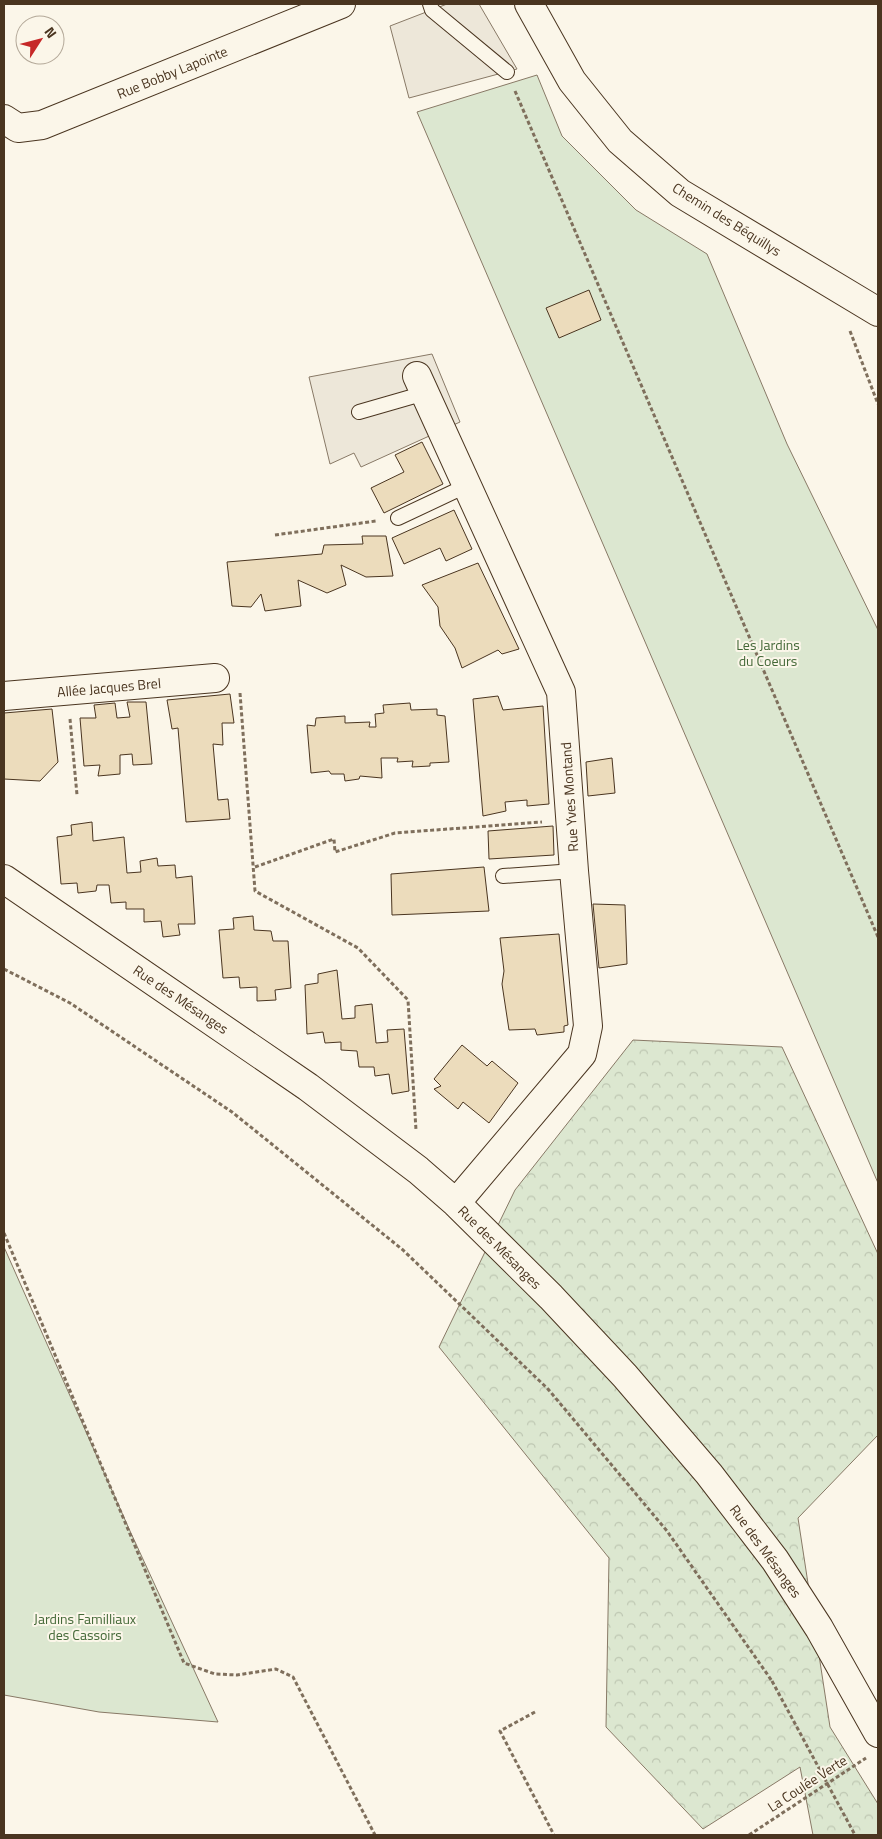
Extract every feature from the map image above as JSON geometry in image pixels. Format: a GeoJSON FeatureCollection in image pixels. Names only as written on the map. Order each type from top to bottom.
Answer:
{"type":"FeatureCollection","features":[{"type":"Feature","properties":{"kind":"street","name":"Rue Bobby Lapointe"},"geometry":{"type":"LineString","coordinates":[[4,119],[18,128],[42,125],[340,4]]}},
{"type":"Feature","properties":{"kind":"street","name":"Chemin des Béquillys"},"geometry":{"type":"LineString","coordinates":[[529,4],[572,81],[620,141],[680,193],[878,312]]}},
{"type":"Feature","properties":{"kind":"street","name":"Rue Yves Montand"},"geometry":{"type":"LineString","coordinates":[[421,384],[561,692],[588,1026],[582,1054],[456,1203]]}},
{"type":"Feature","properties":{"kind":"street","name":"Allée Jacques Brel"},"geometry":{"type":"LineString","coordinates":[[4,696],[215,678]]}},
{"type":"Feature","properties":{"kind":"street","name":"Rue des Mésanges"},"geometry":{"type":"LineString","coordinates":[[4,879],[308,1087],[418,1170],[456,1203],[551,1297],[625,1376],[709,1474],[775,1560],[819,1628],[875,1744]]}},
{"type":"Feature","properties":{"kind":"lane"},"geometry":{"type":"LineString","coordinates":[[430,4],[432,10],[507,72]]}},
{"type":"Feature","properties":{"kind":"lane"},"geometry":{"type":"LineString","coordinates":[[359,412],[421,384]]}},
{"type":"Feature","properties":{"kind":"lane"},"geometry":{"type":"LineString","coordinates":[[398,518],[468,486]]}},
{"type":"Feature","properties":{"kind":"lane"},"geometry":{"type":"LineString","coordinates":[[503,876],[574,871]]}},
{"type":"Feature","properties":{"kind":"path"},"geometry":{"type":"LineString","coordinates":[[507,72],[878,937]]}},
{"type":"Feature","properties":{"kind":"path"},"geometry":{"type":"LineString","coordinates":[[850,330],[878,404]]}},
{"type":"Feature","properties":{"kind":"path"},"geometry":{"type":"LineString","coordinates":[[275,534],[398,518]]}},
{"type":"Feature","properties":{"kind":"path"},"geometry":{"type":"LineString","coordinates":[[215,678],[240,685],[255,867],[255,891],[358,948],[408,1000],[418,1170]]}},
{"type":"Feature","properties":{"kind":"path"},"geometry":{"type":"LineString","coordinates":[[68,691],[77,796]]}},
{"type":"Feature","properties":{"kind":"path"},"geometry":{"type":"LineString","coordinates":[[255,867],[334,839],[335,852],[395,833],[570,820]]}},
{"type":"Feature","properties":{"kind":"path"},"geometry":{"type":"LineString","coordinates":[[4,969],[70,1003],[232,1112],[403,1250],[548,1390],[667,1531],[772,1681],[855,1835]]}},
{"type":"Feature","properties":{"kind":"path"},"geometry":{"type":"LineString","coordinates":[[4,1233],[184,1664],[215,1674],[237,1675],[276,1669],[294,1677],[375,1835]]}},
{"type":"Feature","properties":{"kind":"path"},"geometry":{"type":"LineString","coordinates":[[535,1712],[500,1731],[554,1835]]}},
{"type":"Feature","properties":{"kind":"path","name":"La Coulée Verte"},"geometry":{"type":"LineString","coordinates":[[749,1835],[875,1744]]}},
{"type":"Feature","properties":{"kind":"green space","name":"Les Jardins du Coeurs"},"geometry":{"type":"Polygon","coordinates":[[[537,75],[562,136],[636,210],[707,254],[787,444],[878,630],[878,1183],[417,112],[537,75]]]}},
{"type":"Feature","properties":{"kind":"green space"},"geometry":{"type":"Polygon","coordinates":[[[633,1040],[782,1047],[878,1254],[878,1435],[798,1518],[830,1727],[878,1804],[878,1835],[813,1835],[800,1767],[703,1829],[606,1727],[609,1558],[439,1347],[515,1190],[633,1040]]]}},
{"type":"Feature","properties":{"kind":"green space","name":"Jardins Familliaux des Cassoirs"},"geometry":{"type":"Polygon","coordinates":[[[4,1247],[130,1531],[218,1722],[99,1712],[4,1695],[4,1247]]]}},
{"type":"Feature","properties":{"kind":"shaded area"},"geometry":{"type":"Polygon","coordinates":[[[447,4],[479,4],[517,69],[409,98],[390,26],[447,4]]]}},
{"type":"Feature","properties":{"kind":"shaded area"},"geometry":{"type":"Polygon","coordinates":[[[432,354],[460,422],[361,467],[354,453],[330,464],[309,377],[432,354]]]}},
{"type":"Feature","properties":{"kind":"building"},"geometry":{"type":"Polygon","coordinates":[[[589,290],[601,320],[559,338],[546,308],[589,290]]]}},
{"type":"Feature","properties":{"kind":"building"},"geometry":{"type":"Polygon","coordinates":[[[422,442],[443,484],[384,513],[371,488],[404,472],[395,455],[422,442]]]}},
{"type":"Feature","properties":{"kind":"building"},"geometry":{"type":"Polygon","coordinates":[[[454,510],[472,549],[446,561],[440,548],[404,564],[392,538],[454,510]]]}},
{"type":"Feature","properties":{"kind":"building"},"geometry":{"type":"Polygon","coordinates":[[[362,536],[386,536],[393,576],[366,577],[341,565],[346,585],[327,593],[298,580],[301,606],[265,611],[261,594],[251,607],[232,606],[227,562],[322,554],[324,545],[363,544],[362,536]]]}},
{"type":"Feature","properties":{"kind":"building"},"geometry":{"type":"Polygon","coordinates":[[[478,563],[519,649],[502,654],[498,650],[462,668],[455,648],[440,626],[438,607],[422,585],[478,563]]]}},
{"type":"Feature","properties":{"kind":"building"},"geometry":{"type":"Polygon","coordinates":[[[230,694],[234,723],[222,723],[223,745],[213,744],[218,800],[228,799],[230,819],[186,822],[178,728],[172,729],[167,700],[230,694]]]}},
{"type":"Feature","properties":{"kind":"building"},"geometry":{"type":"Polygon","coordinates":[[[498,696],[503,710],[543,706],[549,804],[527,806],[527,800],[505,802],[506,811],[483,816],[473,699],[498,696]]]}},
{"type":"Feature","properties":{"kind":"building"},"geometry":{"type":"Polygon","coordinates":[[[127,702],[146,702],[152,764],[133,765],[132,754],[120,755],[120,774],[98,776],[100,765],[84,766],[80,718],[96,718],[94,705],[115,703],[117,718],[130,717],[127,702]]]}},
{"type":"Feature","properties":{"kind":"building"},"geometry":{"type":"Polygon","coordinates":[[[410,703],[411,710],[437,709],[437,715],[445,716],[449,762],[430,763],[430,766],[412,767],[413,761],[397,762],[398,758],[381,758],[382,778],[360,776],[359,779],[345,781],[344,774],[331,774],[329,771],[311,773],[307,725],[315,726],[316,718],[345,716],[345,723],[370,722],[369,727],[376,727],[375,714],[384,713],[383,705],[410,703]]]}},
{"type":"Feature","properties":{"kind":"building"},"geometry":{"type":"Polygon","coordinates":[[[52,709],[58,762],[40,781],[4,779],[4,713],[52,709]]]}},
{"type":"Feature","properties":{"kind":"building"},"geometry":{"type":"Polygon","coordinates":[[[612,758],[615,793],[588,796],[586,762],[612,758]]]}},
{"type":"Feature","properties":{"kind":"building"},"geometry":{"type":"Polygon","coordinates":[[[92,822],[93,841],[124,837],[127,873],[141,872],[140,861],[157,858],[158,866],[175,865],[176,878],[192,876],[195,924],[178,924],[180,935],[163,937],[161,921],[144,922],[144,909],[126,909],[126,902],[111,903],[109,885],[97,885],[96,891],[78,893],[77,883],[61,884],[57,837],[72,835],[71,825],[92,822]]]}},
{"type":"Feature","properties":{"kind":"building"},"geometry":{"type":"Polygon","coordinates":[[[553,826],[554,855],[489,859],[488,831],[553,826]]]}},
{"type":"Feature","properties":{"kind":"building"},"geometry":{"type":"Polygon","coordinates":[[[484,867],[489,911],[392,915],[391,874],[484,867]]]}},
{"type":"Feature","properties":{"kind":"building"},"geometry":{"type":"Polygon","coordinates":[[[593,904],[625,905],[627,964],[599,968],[593,904]]]}},
{"type":"Feature","properties":{"kind":"building"},"geometry":{"type":"Polygon","coordinates":[[[253,916],[254,930],[271,931],[273,941],[288,941],[291,988],[275,990],[276,1000],[257,1001],[257,987],[240,988],[239,977],[223,978],[219,930],[234,929],[233,918],[253,916]]]}},
{"type":"Feature","properties":{"kind":"building"},"geometry":{"type":"Polygon","coordinates":[[[559,934],[568,1025],[564,1026],[564,1032],[537,1035],[535,1029],[509,1030],[502,984],[504,971],[500,938],[559,934]]]}},
{"type":"Feature","properties":{"kind":"building"},"geometry":{"type":"Polygon","coordinates":[[[337,970],[342,1019],[355,1018],[355,1006],[372,1004],[376,1043],[388,1042],[387,1030],[404,1029],[409,1091],[392,1094],[389,1074],[375,1076],[374,1067],[359,1067],[357,1051],[341,1050],[341,1042],[325,1043],[323,1032],[307,1034],[305,985],[318,983],[318,974],[337,970]]]}},
{"type":"Feature","properties":{"kind":"building"},"geometry":{"type":"Polygon","coordinates":[[[462,1045],[487,1066],[492,1061],[518,1083],[489,1123],[463,1102],[458,1109],[434,1089],[441,1086],[434,1079],[462,1045]]]}}]}
